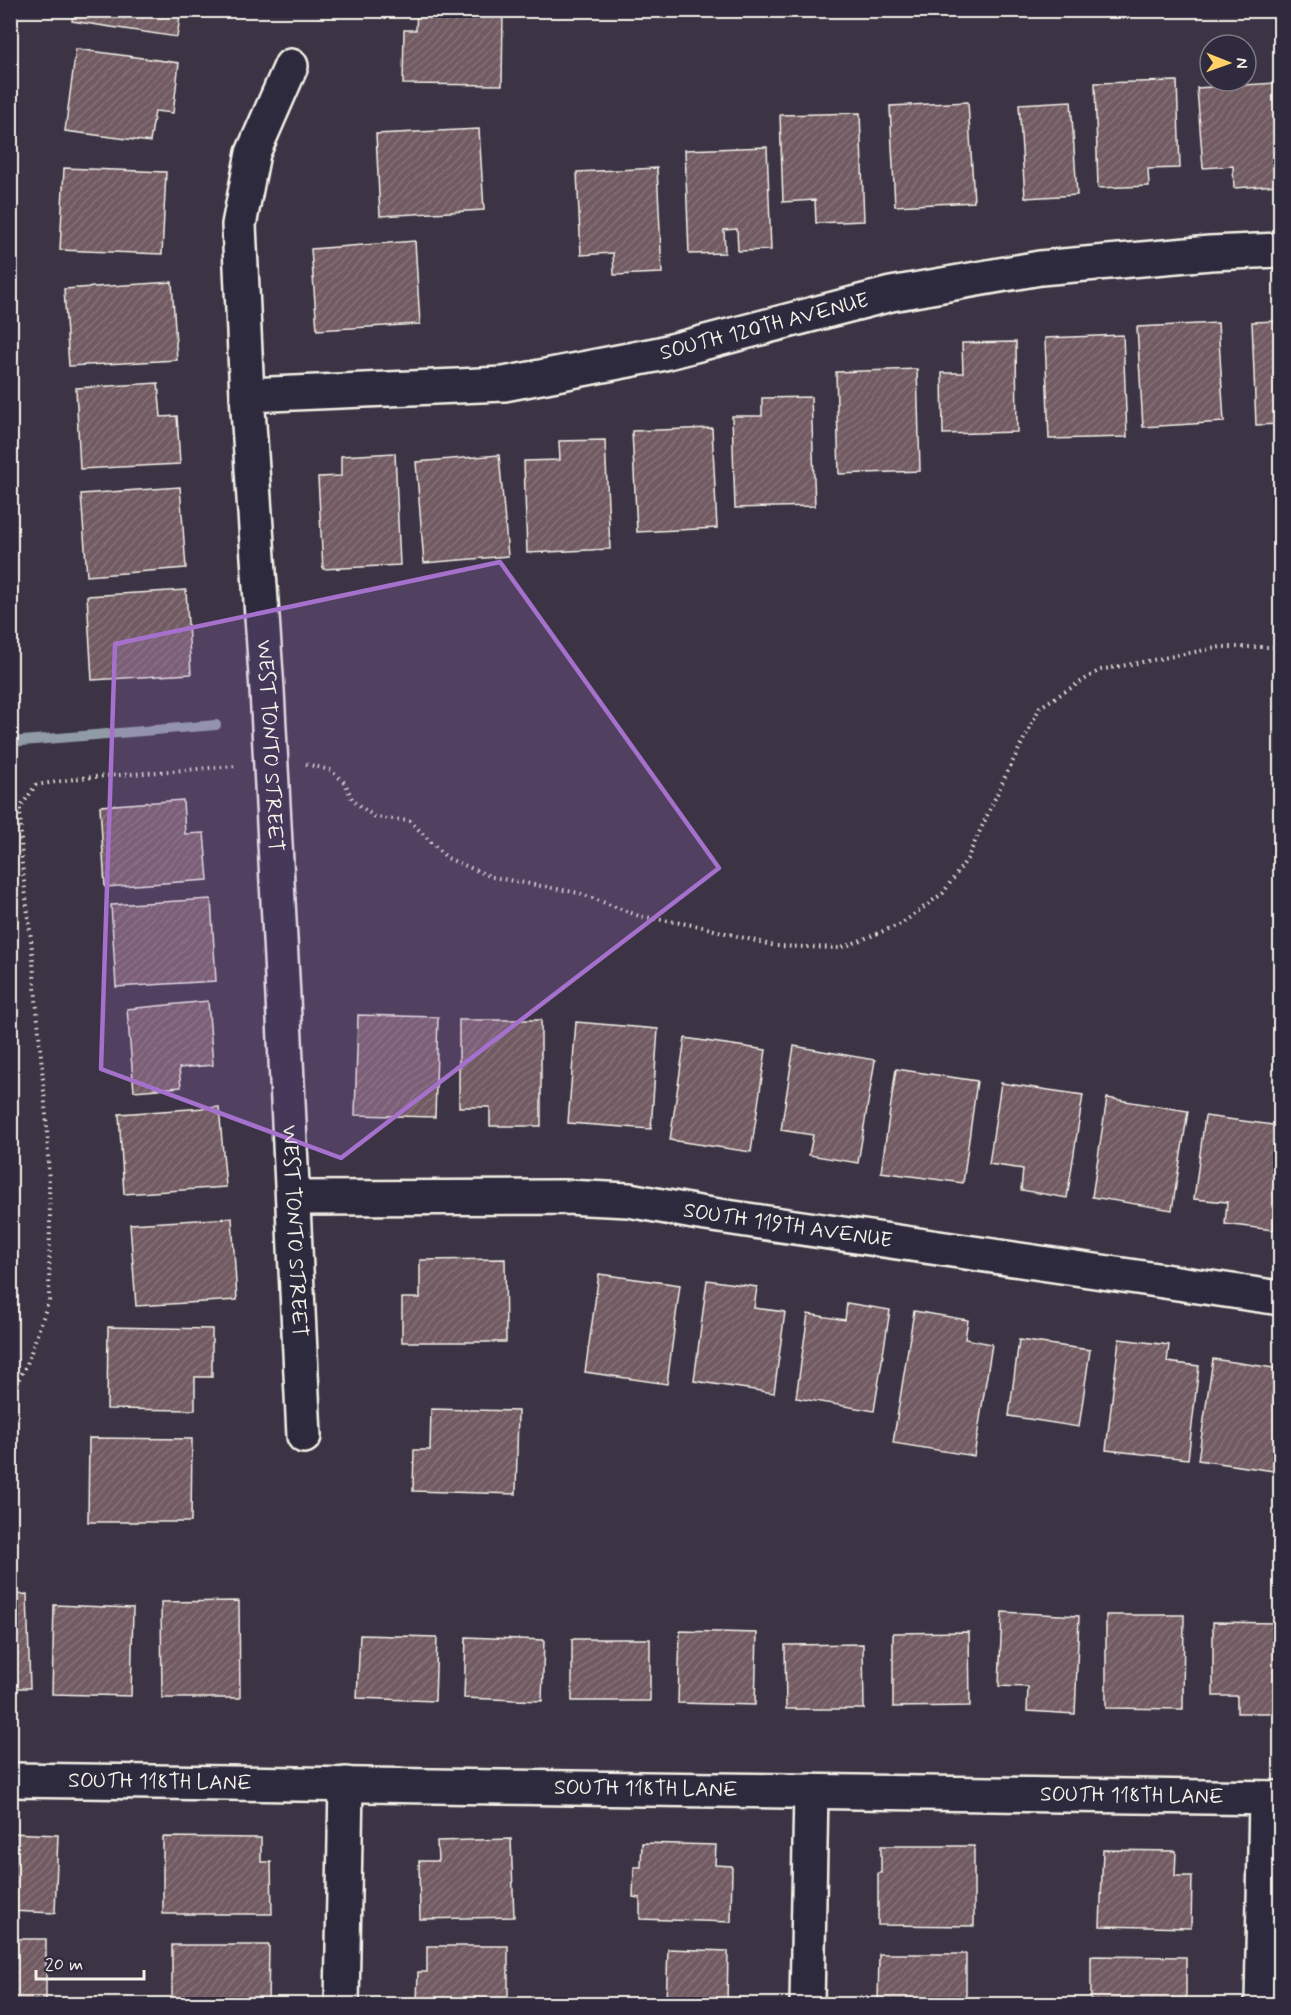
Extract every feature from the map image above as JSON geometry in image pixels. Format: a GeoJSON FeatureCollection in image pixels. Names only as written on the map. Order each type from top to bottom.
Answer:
{"type":"FeatureCollection","features":[{"type":"Feature","properties":{"kind":"street","name":"WEST TONTO STREET"},"geometry":{"type":"LineString","coordinates":[[291,66],[253,153],[239,225],[247,395],[267,690],[294,1198],[304,1436]]}},
{"type":"Feature","properties":{"kind":"street","name":"SOUTH 120TH AVENUE"},"geometry":{"type":"LineString","coordinates":[[247,395],[504,384],[660,354],[891,294],[1040,268],[1210,253],[1281,250]]}},
{"type":"Feature","properties":{"kind":"street","name":"SOUTH 119TH AVENUE"},"geometry":{"type":"LineString","coordinates":[[294,1198],[565,1197],[628,1200],[699,1213],[1281,1298]]}},
{"type":"Feature","properties":{"kind":"street","name":"SOUTH 118TH LANE"},"geometry":{"type":"LineString","coordinates":[[10,1780],[1273,1798]]}},
{"type":"Feature","properties":{"kind":"street"},"geometry":{"type":"LineString","coordinates":[[342,2004],[346,1784]]}},
{"type":"Feature","properties":{"kind":"street"},"geometry":{"type":"LineString","coordinates":[[807,2004],[811,1791]]}},
{"type":"Feature","properties":{"kind":"street"},"geometry":{"type":"LineString","coordinates":[[1262,2004],[1273,1798]]}},
{"type":"Feature","properties":{"kind":"path"},"geometry":{"type":"LineString","coordinates":[[10,1395],[27,1364],[49,1300],[50,1229],[47,1127],[31,939],[22,864],[20,808],[36,785],[81,778],[181,772],[270,749],[330,770],[345,783],[352,801],[375,817],[410,821],[447,858],[492,877],[579,893],[639,916],[699,926],[775,946],[841,948],[901,924],[943,892],[967,859],[1040,707],[1100,670],[1221,647],[1281,647]]}},
{"type":"Feature","properties":{"kind":"highlighted area"},"geometry":{"type":"Polygon","coordinates":[[[500,562],[719,868],[341,1158],[101,1069],[115,644],[500,562]]]}},
{"type":"Feature","properties":{"kind":"building"},"geometry":{"type":"Polygon","coordinates":[[[73,10],[181,10],[177,37],[72,21],[73,10]]]}},
{"type":"Feature","properties":{"kind":"building"},"geometry":{"type":"Polygon","coordinates":[[[417,10],[503,10],[502,85],[403,84],[404,30],[416,30],[417,10]]]}},
{"type":"Feature","properties":{"kind":"building"},"geometry":{"type":"Polygon","coordinates":[[[76,49],[179,63],[173,113],[155,111],[150,142],[65,131],[76,49]]]}},
{"type":"Feature","properties":{"kind":"building"},"geometry":{"type":"Polygon","coordinates":[[[1177,81],[1180,168],[1148,169],[1149,186],[1098,188],[1095,83],[1177,81]]]}},
{"type":"Feature","properties":{"kind":"building"},"geometry":{"type":"Polygon","coordinates":[[[1276,83],[1280,185],[1234,188],[1233,166],[1203,168],[1197,88],[1198,93],[1258,93],[1258,84],[1276,83]]]}},
{"type":"Feature","properties":{"kind":"building"},"geometry":{"type":"Polygon","coordinates":[[[1071,101],[1077,195],[1025,198],[1019,104],[1071,101]]]}},
{"type":"Feature","properties":{"kind":"building"},"geometry":{"type":"Polygon","coordinates":[[[968,102],[974,202],[895,206],[890,106],[968,102]]]}},
{"type":"Feature","properties":{"kind":"building"},"geometry":{"type":"Polygon","coordinates":[[[860,113],[864,221],[816,223],[815,200],[783,202],[780,115],[860,113]]]}},
{"type":"Feature","properties":{"kind":"building"},"geometry":{"type":"Polygon","coordinates":[[[479,129],[484,210],[380,216],[376,134],[479,129]]]}},
{"type":"Feature","properties":{"kind":"building"},"geometry":{"type":"Polygon","coordinates":[[[767,147],[771,250],[738,251],[737,229],[724,230],[725,253],[689,254],[685,150],[767,147]]]}},
{"type":"Feature","properties":{"kind":"building"},"geometry":{"type":"Polygon","coordinates":[[[64,168],[166,172],[162,254],[60,250],[64,168]]]}},
{"type":"Feature","properties":{"kind":"building"},"geometry":{"type":"Polygon","coordinates":[[[657,168],[662,273],[614,275],[613,253],[581,255],[577,172],[657,168]]]}},
{"type":"Feature","properties":{"kind":"building"},"geometry":{"type":"Polygon","coordinates":[[[415,241],[420,324],[317,330],[311,249],[415,241]]]}},
{"type":"Feature","properties":{"kind":"building"},"geometry":{"type":"Polygon","coordinates":[[[172,282],[177,360],[69,366],[64,289],[172,282]]]}},
{"type":"Feature","properties":{"kind":"building"},"geometry":{"type":"Polygon","coordinates":[[[1280,321],[1280,424],[1256,425],[1252,322],[1280,321]]]}},
{"type":"Feature","properties":{"kind":"building"},"geometry":{"type":"Polygon","coordinates":[[[1218,323],[1224,422],[1143,427],[1137,327],[1218,323]]]}},
{"type":"Feature","properties":{"kind":"building"},"geometry":{"type":"Polygon","coordinates":[[[1123,335],[1127,437],[1049,439],[1045,338],[1123,335]]]}},
{"type":"Feature","properties":{"kind":"building"},"geometry":{"type":"Polygon","coordinates":[[[1016,342],[1017,432],[943,434],[942,373],[963,373],[962,343],[1016,342]]]}},
{"type":"Feature","properties":{"kind":"building"},"geometry":{"type":"Polygon","coordinates":[[[917,369],[920,471],[839,474],[836,372],[917,369]]]}},
{"type":"Feature","properties":{"kind":"building"},"geometry":{"type":"Polygon","coordinates":[[[158,383],[161,417],[177,416],[180,464],[80,469],[76,388],[158,383]]]}},
{"type":"Feature","properties":{"kind":"building"},"geometry":{"type":"Polygon","coordinates":[[[811,397],[815,506],[735,508],[732,416],[762,416],[762,398],[811,397]]]}},
{"type":"Feature","properties":{"kind":"building"},"geometry":{"type":"Polygon","coordinates":[[[712,428],[717,528],[637,532],[632,431],[712,428]]]}},
{"type":"Feature","properties":{"kind":"building"},"geometry":{"type":"Polygon","coordinates":[[[605,440],[610,549],[527,553],[524,461],[560,460],[559,441],[605,440]]]}},
{"type":"Feature","properties":{"kind":"building"},"geometry":{"type":"Polygon","coordinates":[[[395,453],[400,565],[323,569],[318,477],[341,476],[341,456],[395,453]]]}},
{"type":"Feature","properties":{"kind":"building"},"geometry":{"type":"Polygon","coordinates":[[[499,455],[508,556],[424,563],[416,462],[499,455]]]}},
{"type":"Feature","properties":{"kind":"building"},"geometry":{"type":"Polygon","coordinates":[[[180,487],[186,568],[87,576],[81,494],[180,487]]]}},
{"type":"Feature","properties":{"kind":"building"},"geometry":{"type":"Polygon","coordinates":[[[186,590],[191,674],[92,680],[87,596],[186,590]]]}},
{"type":"Feature","properties":{"kind":"building"},"geometry":{"type":"Polygon","coordinates":[[[183,800],[185,834],[204,833],[208,880],[105,887],[100,806],[183,800]]]}},
{"type":"Feature","properties":{"kind":"building"},"geometry":{"type":"Polygon","coordinates":[[[211,899],[216,981],[116,987],[111,905],[211,899]]]}},
{"type":"Feature","properties":{"kind":"building"},"geometry":{"type":"Polygon","coordinates":[[[208,1001],[213,1065],[179,1068],[181,1087],[134,1091],[127,1009],[208,1001]]]}},
{"type":"Feature","properties":{"kind":"building"},"geometry":{"type":"Polygon","coordinates":[[[358,1015],[438,1017],[435,1117],[355,1115],[358,1015]]]}},
{"type":"Feature","properties":{"kind":"building"},"geometry":{"type":"Polygon","coordinates":[[[459,1020],[541,1020],[541,1126],[490,1126],[490,1107],[459,1107],[459,1020]]]}},
{"type":"Feature","properties":{"kind":"building"},"geometry":{"type":"Polygon","coordinates":[[[576,1022],[658,1029],[651,1129],[568,1123],[576,1022]]]}},
{"type":"Feature","properties":{"kind":"building"},"geometry":{"type":"Polygon","coordinates":[[[685,1038],[766,1050],[751,1152],[670,1140],[685,1038]]]}},
{"type":"Feature","properties":{"kind":"building"},"geometry":{"type":"Polygon","coordinates":[[[794,1046],[875,1060],[858,1163],[809,1155],[813,1135],[781,1130],[794,1046]]]}},
{"type":"Feature","properties":{"kind":"building"},"geometry":{"type":"Polygon","coordinates":[[[896,1069],[977,1081],[963,1183],[881,1172],[896,1069]]]}},
{"type":"Feature","properties":{"kind":"building"},"geometry":{"type":"Polygon","coordinates":[[[1001,1083],[1083,1095],[1067,1198],[1021,1190],[1023,1169],[989,1164],[1001,1083]]]}},
{"type":"Feature","properties":{"kind":"building"},"geometry":{"type":"Polygon","coordinates":[[[1107,1098],[1188,1111],[1172,1210],[1092,1197],[1107,1098]]]}},
{"type":"Feature","properties":{"kind":"building"},"geometry":{"type":"Polygon","coordinates":[[[219,1107],[226,1187],[124,1194],[119,1114],[219,1107]]]}},
{"type":"Feature","properties":{"kind":"building"},"geometry":{"type":"Polygon","coordinates":[[[1205,1116],[1280,1126],[1280,1170],[1273,1230],[1225,1224],[1227,1202],[1194,1199],[1205,1116]]]}},
{"type":"Feature","properties":{"kind":"building"},"geometry":{"type":"Polygon","coordinates":[[[232,1218],[237,1300],[136,1306],[130,1224],[232,1218]]]}},
{"type":"Feature","properties":{"kind":"building"},"geometry":{"type":"Polygon","coordinates":[[[505,1259],[506,1342],[402,1342],[402,1298],[420,1298],[420,1260],[505,1259]]]}},
{"type":"Feature","properties":{"kind":"building"},"geometry":{"type":"Polygon","coordinates":[[[599,1274],[680,1285],[667,1384],[585,1372],[599,1274]]]}},
{"type":"Feature","properties":{"kind":"building"},"geometry":{"type":"Polygon","coordinates":[[[707,1280],[757,1287],[754,1308],[785,1312],[774,1393],[694,1381],[707,1280]]]}},
{"type":"Feature","properties":{"kind":"building"},"geometry":{"type":"Polygon","coordinates":[[[847,1303],[890,1310],[874,1411],[796,1398],[808,1314],[845,1320],[847,1303]]]}},
{"type":"Feature","properties":{"kind":"building"},"geometry":{"type":"Polygon","coordinates":[[[914,1311],[968,1320],[965,1339],[992,1344],[974,1456],[893,1443],[914,1311]]]}},
{"type":"Feature","properties":{"kind":"building"},"geometry":{"type":"Polygon","coordinates":[[[108,1327],[212,1329],[212,1377],[195,1377],[195,1410],[107,1409],[108,1327]]]}},
{"type":"Feature","properties":{"kind":"building"},"geometry":{"type":"Polygon","coordinates":[[[1119,1339],[1169,1345],[1167,1362],[1199,1366],[1188,1459],[1106,1450],[1119,1339]]]}},
{"type":"Feature","properties":{"kind":"building"},"geometry":{"type":"Polygon","coordinates":[[[1019,1340],[1090,1350],[1079,1427],[1009,1416],[1019,1340]]]}},
{"type":"Feature","properties":{"kind":"building"},"geometry":{"type":"Polygon","coordinates":[[[1213,1359],[1280,1369],[1280,1472],[1198,1460],[1213,1359]]]}},
{"type":"Feature","properties":{"kind":"building"},"geometry":{"type":"Polygon","coordinates":[[[431,1409],[518,1411],[516,1494],[413,1491],[414,1450],[430,1450],[431,1409]]]}},
{"type":"Feature","properties":{"kind":"building"},"geometry":{"type":"Polygon","coordinates":[[[89,1438],[192,1439],[191,1522],[88,1522],[89,1438]]]}},
{"type":"Feature","properties":{"kind":"building"},"geometry":{"type":"Polygon","coordinates":[[[27,1594],[30,1688],[10,1688],[10,1595],[27,1594]]]}},
{"type":"Feature","properties":{"kind":"building"},"geometry":{"type":"Polygon","coordinates":[[[239,1601],[240,1698],[162,1698],[161,1602],[239,1601]]]}},
{"type":"Feature","properties":{"kind":"building"},"geometry":{"type":"Polygon","coordinates":[[[54,1605],[133,1608],[131,1696],[52,1694],[54,1605]]]}},
{"type":"Feature","properties":{"kind":"building"},"geometry":{"type":"Polygon","coordinates":[[[1002,1612],[1079,1616],[1075,1714],[1027,1711],[1028,1687],[999,1686],[1002,1612]]]}},
{"type":"Feature","properties":{"kind":"building"},"geometry":{"type":"Polygon","coordinates":[[[1106,1615],[1184,1615],[1183,1709],[1106,1708],[1106,1615]]]}},
{"type":"Feature","properties":{"kind":"building"},"geometry":{"type":"Polygon","coordinates":[[[1213,1622],[1280,1623],[1280,1713],[1237,1713],[1237,1696],[1213,1696],[1213,1622]]]}},
{"type":"Feature","properties":{"kind":"building"},"geometry":{"type":"Polygon","coordinates":[[[680,1631],[757,1633],[755,1705],[678,1703],[680,1631]]]}},
{"type":"Feature","properties":{"kind":"building"},"geometry":{"type":"Polygon","coordinates":[[[969,1632],[970,1706],[893,1707],[893,1633],[969,1632]]]}},
{"type":"Feature","properties":{"kind":"building"},"geometry":{"type":"Polygon","coordinates":[[[360,1635],[437,1637],[435,1701],[357,1698],[360,1635]]]}},
{"type":"Feature","properties":{"kind":"building"},"geometry":{"type":"Polygon","coordinates":[[[466,1637],[544,1640],[542,1701],[464,1698],[466,1637]]]}},
{"type":"Feature","properties":{"kind":"building"},"geometry":{"type":"Polygon","coordinates":[[[572,1639],[650,1639],[650,1701],[572,1701],[572,1639]]]}},
{"type":"Feature","properties":{"kind":"building"},"geometry":{"type":"Polygon","coordinates":[[[863,1644],[864,1709],[786,1709],[785,1645],[863,1644]]]}},
{"type":"Feature","properties":{"kind":"building"},"geometry":{"type":"Polygon","coordinates":[[[10,1833],[58,1835],[55,1913],[10,1911],[10,1833]]]}},
{"type":"Feature","properties":{"kind":"building"},"geometry":{"type":"Polygon","coordinates":[[[163,1837],[261,1838],[261,1862],[271,1862],[272,1914],[163,1914],[163,1837]]]}},
{"type":"Feature","properties":{"kind":"building"},"geometry":{"type":"Polygon","coordinates":[[[511,1839],[514,1917],[420,1919],[419,1861],[438,1861],[437,1841],[511,1839]]]}},
{"type":"Feature","properties":{"kind":"building"},"geometry":{"type":"Polygon","coordinates":[[[642,1843],[716,1845],[715,1865],[732,1866],[731,1922],[640,1919],[640,1898],[633,1897],[634,1867],[641,1867],[642,1843]]]}},
{"type":"Feature","properties":{"kind":"building"},"geometry":{"type":"Polygon","coordinates":[[[881,1846],[974,1846],[974,1926],[878,1925],[878,1873],[881,1873],[881,1846]]]}},
{"type":"Feature","properties":{"kind":"building"},"geometry":{"type":"Polygon","coordinates":[[[1103,1850],[1176,1851],[1175,1876],[1192,1876],[1191,1928],[1100,1926],[1103,1850]]]}},
{"type":"Feature","properties":{"kind":"building"},"geometry":{"type":"Polygon","coordinates":[[[10,1939],[46,1939],[46,2004],[10,2004],[10,1939]]]}},
{"type":"Feature","properties":{"kind":"building"},"geometry":{"type":"Polygon","coordinates":[[[172,1945],[269,1945],[268,2004],[172,2004],[172,1945]]]}},
{"type":"Feature","properties":{"kind":"building"},"geometry":{"type":"Polygon","coordinates":[[[427,1946],[508,1946],[508,2004],[417,2004],[418,1972],[427,1972],[427,1946]]]}},
{"type":"Feature","properties":{"kind":"building"},"geometry":{"type":"Polygon","coordinates":[[[668,1949],[728,1951],[727,2004],[666,2004],[668,1949]]]}},
{"type":"Feature","properties":{"kind":"building"},"geometry":{"type":"Polygon","coordinates":[[[879,1954],[966,1954],[966,2004],[878,2004],[879,1954]]]}},
{"type":"Feature","properties":{"kind":"building"},"geometry":{"type":"Polygon","coordinates":[[[1091,1956],[1186,1957],[1186,2004],[1091,2004],[1091,1956]]]}},
{"type":"Feature","properties":{"kind":"waterway"},"geometry":{"type":"LineString","coordinates":[[10,742],[216,725]]}}]}
